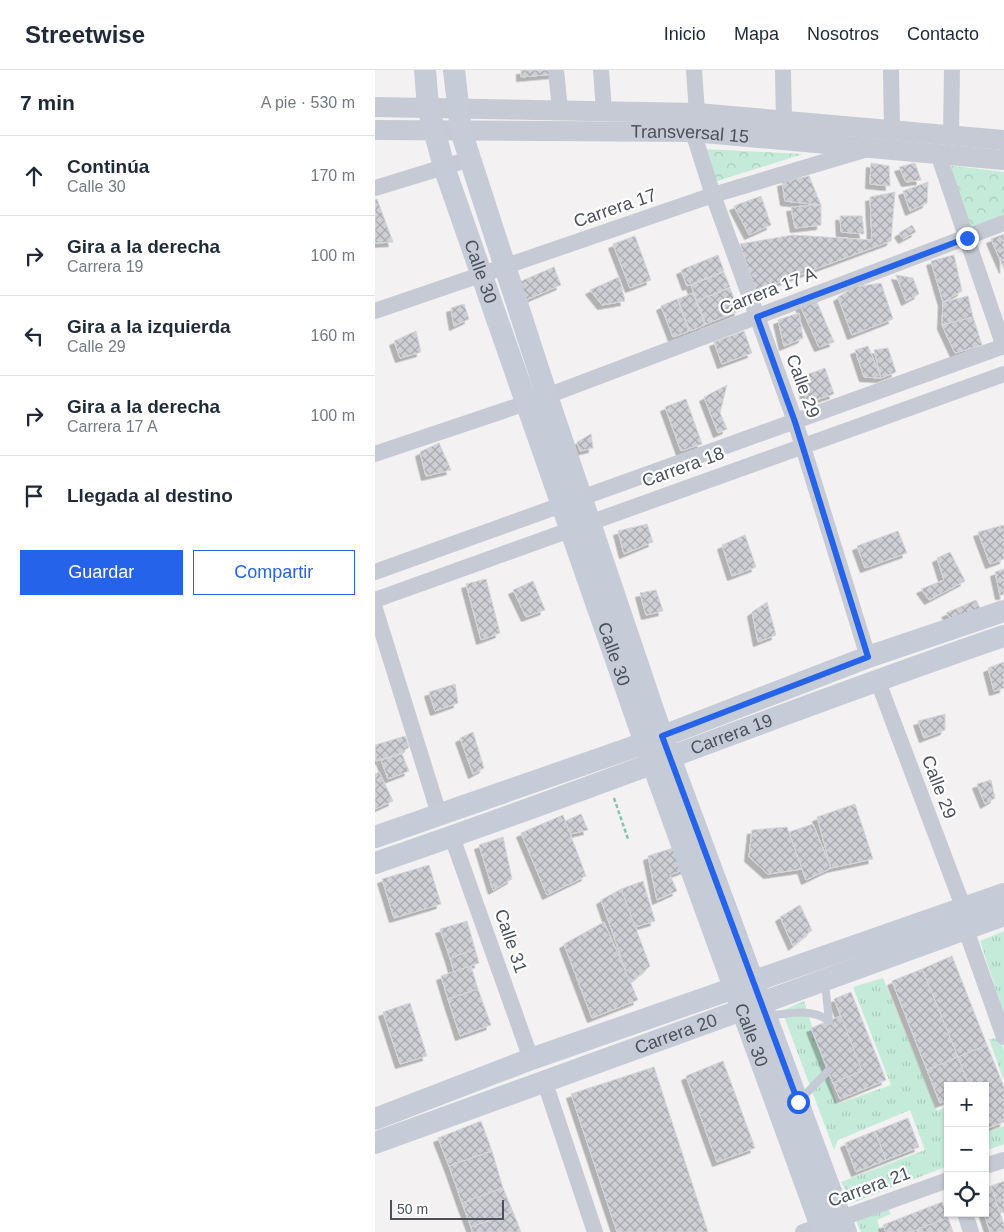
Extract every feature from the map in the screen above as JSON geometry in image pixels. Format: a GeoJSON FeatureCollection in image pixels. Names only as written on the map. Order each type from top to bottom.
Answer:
{"type":"FeatureCollection","features":[{"type":"Feature","properties":{"kind":"main road","name":"Calle 30"},"geometry":{"type":"LineString","coordinates":[[425,70],[428,107],[444,167],[481,273],[537,399]]}},
{"type":"Feature","properties":{"kind":"main road","name":"Calle 30"},"geometry":{"type":"LineString","coordinates":[[454,70],[461,131],[506,266],[537,399],[658,750],[743,984],[757,1010],[798,1102],[827,1228]]}},
{"type":"Feature","properties":{"kind":"main road","name":"Carrera 19"},"geometry":{"type":"LineString","coordinates":[[375,863],[608,781],[658,750],[868,657],[1004,611]]}},
{"type":"Feature","properties":{"kind":"main road","name":"Carrera 19"},"geometry":{"type":"LineString","coordinates":[[375,837],[439,814],[658,750],[877,680],[1004,636]]}},
{"type":"Feature","properties":{"kind":"main road","name":"Carrera 20"},"geometry":{"type":"LineString","coordinates":[[375,1143],[544,1080],[757,1010],[965,919],[1004,894]]}},
{"type":"Feature","properties":{"kind":"main road","name":"Carrera 20"},"geometry":{"type":"LineString","coordinates":[[375,1119],[531,1059],[743,984],[965,919],[1004,915]]}},
{"type":"Feature","properties":{"kind":"main road","name":"Calle 30"},"geometry":{"type":"LineString","coordinates":[[757,1010],[827,1228]]}},
{"type":"Feature","properties":{"kind":"street"},"geometry":{"type":"LineString","coordinates":[[556,70],[560,110]]}},
{"type":"Feature","properties":{"kind":"street"},"geometry":{"type":"LineString","coordinates":[[601,70],[604,111]]}},
{"type":"Feature","properties":{"kind":"street","name":"Calle 29"},"geometry":{"type":"LineString","coordinates":[[694,70],[695,122],[713,195],[795,422],[868,657]]}},
{"type":"Feature","properties":{"kind":"street"},"geometry":{"type":"LineString","coordinates":[[783,70],[784,121]]}},
{"type":"Feature","properties":{"kind":"street"},"geometry":{"type":"LineString","coordinates":[[891,70],[892,130]]}},
{"type":"Feature","properties":{"kind":"street"},"geometry":{"type":"LineString","coordinates":[[951,135],[952,70]]}},
{"type":"Feature","properties":{"kind":"street","name":"Transversal 15"},"geometry":{"type":"LineString","coordinates":[[375,107],[604,111],[695,122],[869,148],[1004,160]]}},
{"type":"Feature","properties":{"kind":"street","name":"Transversal 15"},"geometry":{"type":"LineString","coordinates":[[375,130],[461,131],[695,122],[784,121],[1004,140]]}},
{"type":"Feature","properties":{"kind":"street","name":"Carrera 17"},"geometry":{"type":"LineString","coordinates":[[375,311],[481,273],[713,195],[869,148]]}},
{"type":"Feature","properties":{"kind":"street"},"geometry":{"type":"LineString","coordinates":[[938,154],[1004,346]]}},
{"type":"Feature","properties":{"kind":"street"},"geometry":{"type":"LineString","coordinates":[[375,188],[470,158]]}},
{"type":"Feature","properties":{"kind":"street","name":"Carrera 17 A"},"geometry":{"type":"LineString","coordinates":[[375,454],[537,399],[1004,223]]}},
{"type":"Feature","properties":{"kind":"street","name":"Carrera 18"},"geometry":{"type":"LineString","coordinates":[[375,572],[1004,346]]}},
{"type":"Feature","properties":{"kind":"street","name":"Carrera 18"},"geometry":{"type":"LineString","coordinates":[[375,600],[1004,374]]}},
{"type":"Feature","properties":{"kind":"street"},"geometry":{"type":"LineString","coordinates":[[375,609],[439,814]]}},
{"type":"Feature","properties":{"kind":"street","name":"Calle 29"},"geometry":{"type":"LineString","coordinates":[[877,680],[965,919],[1004,1037]]}},
{"type":"Feature","properties":{"kind":"street","name":"Calle 31"},"geometry":{"type":"LineString","coordinates":[[453,837],[531,1059]]}},
{"type":"Feature","properties":{"kind":"street"},"geometry":{"type":"LineString","coordinates":[[544,1080],[595,1232]]}},
{"type":"Feature","properties":{"kind":"street"},"geometry":{"type":"LineString","coordinates":[[989,1165],[1004,1160]]}},
{"type":"Feature","properties":{"kind":"street","name":"Carrera 21"},"geometry":{"type":"LineString","coordinates":[[827,1228],[944,1182]]}},
{"type":"Feature","properties":{"kind":"street"},"geometry":{"type":"LineString","coordinates":[[966,1217],[971,1232]]}},
{"type":"Feature","properties":{"kind":"lane"},"geometry":{"type":"LineString","coordinates":[[757,1010],[821,1015],[829,1021],[825,980]]}},
{"type":"Feature","properties":{"kind":"lane"},"geometry":{"type":"LineString","coordinates":[[798,1102],[829,1071]]}},
{"type":"Feature","properties":{"kind":"path"},"geometry":{"type":"LineString","coordinates":[[608,781],[628,839]]}},
{"type":"Feature","properties":{"kind":"green space"},"geometry":{"type":"Polygon","coordinates":[[[702,149],[803,154],[714,182],[702,149]]]}},
{"type":"Feature","properties":{"kind":"green space"},"geometry":{"type":"Polygon","coordinates":[[[946,165],[1004,172],[1004,215],[967,229],[946,165]]]}},
{"type":"Feature","properties":{"kind":"green space"},"geometry":{"type":"Polygon","coordinates":[[[1004,931],[1004,1014],[980,941],[1004,931]]]}},
{"type":"Feature","properties":{"kind":"green space"},"geometry":{"type":"Polygon","coordinates":[[[883,978],[937,1111],[944,1108],[944,1168],[852,1203],[841,1182],[925,1150],[910,1110],[838,1140],[834,1150],[782,1011],[804,1001],[837,1104],[891,1085],[853,987],[883,978]]]}},
{"type":"Feature","properties":{"kind":"green space"},"geometry":{"type":"Polygon","coordinates":[[[1000,1038],[1004,1050],[1004,1081],[989,1039],[1000,1038]]]}},
{"type":"Feature","properties":{"kind":"green space"},"geometry":{"type":"Polygon","coordinates":[[[1004,1126],[1004,1144],[989,1150],[989,1132],[1004,1126]]]}},
{"type":"Feature","properties":{"kind":"green space"},"geometry":{"type":"Polygon","coordinates":[[[886,1206],[891,1214],[877,1220],[881,1232],[861,1232],[855,1218],[886,1206]]]}},
{"type":"Feature","properties":{"kind":"building"},"geometry":{"type":"Polygon","coordinates":[[[521,70],[553,70],[554,74],[521,77],[521,70]]]}},
{"type":"Feature","properties":{"kind":"building"},"geometry":{"type":"Polygon","coordinates":[[[871,163],[889,166],[890,186],[870,184],[871,163]]]}},
{"type":"Feature","properties":{"kind":"building"},"geometry":{"type":"Polygon","coordinates":[[[915,163],[921,180],[906,182],[899,167],[915,163]]]}},
{"type":"Feature","properties":{"kind":"building"},"geometry":{"type":"Polygon","coordinates":[[[809,176],[821,205],[785,201],[782,182],[809,176]]]}},
{"type":"Feature","properties":{"kind":"building"},"geometry":{"type":"Polygon","coordinates":[[[928,182],[927,203],[910,211],[903,191],[928,182]]]}},
{"type":"Feature","properties":{"kind":"building"},"geometry":{"type":"Polygon","coordinates":[[[895,192],[891,241],[756,291],[740,244],[793,235],[872,240],[870,197],[895,192]]]}},
{"type":"Feature","properties":{"kind":"building"},"geometry":{"type":"Polygon","coordinates":[[[761,196],[771,225],[749,235],[734,206],[761,196]]]}},
{"type":"Feature","properties":{"kind":"building"},"geometry":{"type":"Polygon","coordinates":[[[377,199],[393,242],[375,243],[375,200],[377,199]]]}},
{"type":"Feature","properties":{"kind":"building"},"geometry":{"type":"Polygon","coordinates":[[[821,205],[821,225],[795,228],[791,207],[821,205]]]}},
{"type":"Feature","properties":{"kind":"building"},"geometry":{"type":"Polygon","coordinates":[[[840,216],[862,216],[864,234],[841,232],[840,216]]]}},
{"type":"Feature","properties":{"kind":"building"},"geometry":{"type":"Polygon","coordinates":[[[912,225],[916,232],[903,239],[899,233],[912,225]]]}},
{"type":"Feature","properties":{"kind":"building"},"geometry":{"type":"Polygon","coordinates":[[[1004,234],[1004,269],[991,239],[1004,234]]]}},
{"type":"Feature","properties":{"kind":"building"},"geometry":{"type":"Polygon","coordinates":[[[635,236],[651,280],[630,288],[613,244],[635,236]]]}},
{"type":"Feature","properties":{"kind":"building"},"geometry":{"type":"Polygon","coordinates":[[[718,255],[724,271],[687,286],[681,270],[718,255]]]}},
{"type":"Feature","properties":{"kind":"building"},"geometry":{"type":"Polygon","coordinates":[[[954,255],[962,291],[943,302],[931,261],[954,255]]]}},
{"type":"Feature","properties":{"kind":"building"},"geometry":{"type":"Polygon","coordinates":[[[554,267],[561,285],[526,300],[519,282],[554,267]]]}},
{"type":"Feature","properties":{"kind":"building"},"geometry":{"type":"Polygon","coordinates":[[[724,272],[730,287],[697,301],[691,285],[724,272]]]}},
{"type":"Feature","properties":{"kind":"building"},"geometry":{"type":"Polygon","coordinates":[[[896,275],[913,278],[919,294],[906,301],[896,275]]]}},
{"type":"Feature","properties":{"kind":"building"},"geometry":{"type":"Polygon","coordinates":[[[619,277],[625,301],[602,305],[590,290],[619,277]]]}},
{"type":"Feature","properties":{"kind":"building"},"geometry":{"type":"Polygon","coordinates":[[[881,283],[893,319],[852,335],[838,297],[855,287],[881,283]]]}},
{"type":"Feature","properties":{"kind":"building"},"geometry":{"type":"Polygon","coordinates":[[[730,288],[739,311],[706,324],[697,301],[730,288]]]}},
{"type":"Feature","properties":{"kind":"building"},"geometry":{"type":"Polygon","coordinates":[[[693,293],[705,325],[690,331],[678,299],[693,293]]]}},
{"type":"Feature","properties":{"kind":"building"},"geometry":{"type":"Polygon","coordinates":[[[968,296],[973,317],[942,325],[943,302],[968,296]]]}},
{"type":"Feature","properties":{"kind":"building"},"geometry":{"type":"Polygon","coordinates":[[[677,299],[689,331],[673,337],[661,306],[677,299]]]}},
{"type":"Feature","properties":{"kind":"building"},"geometry":{"type":"Polygon","coordinates":[[[817,302],[834,342],[819,347],[800,305],[817,302]]]}},
{"type":"Feature","properties":{"kind":"building"},"geometry":{"type":"Polygon","coordinates":[[[464,304],[469,319],[454,326],[451,308],[464,304]]]}},
{"type":"Feature","properties":{"kind":"building"},"geometry":{"type":"Polygon","coordinates":[[[799,313],[803,338],[784,346],[778,320],[799,313]]]}},
{"type":"Feature","properties":{"kind":"building"},"geometry":{"type":"Polygon","coordinates":[[[973,317],[982,345],[955,353],[942,325],[973,317]]]}},
{"type":"Feature","properties":{"kind":"building"},"geometry":{"type":"Polygon","coordinates":[[[416,331],[421,352],[400,358],[394,341],[416,331]]]}},
{"type":"Feature","properties":{"kind":"building"},"geometry":{"type":"Polygon","coordinates":[[[744,331],[752,353],[722,364],[714,342],[744,331]]]}},
{"type":"Feature","properties":{"kind":"building"},"geometry":{"type":"Polygon","coordinates":[[[868,346],[881,378],[864,377],[855,350],[868,346]]]}},
{"type":"Feature","properties":{"kind":"building"},"geometry":{"type":"Polygon","coordinates":[[[888,348],[896,372],[881,378],[874,350],[888,348]]]}},
{"type":"Feature","properties":{"kind":"building"},"geometry":{"type":"Polygon","coordinates":[[[825,368],[834,394],[807,403],[801,377],[825,368]]]}},
{"type":"Feature","properties":{"kind":"building"},"geometry":{"type":"Polygon","coordinates":[[[727,385],[720,413],[727,429],[718,433],[704,397],[727,385]]]}},
{"type":"Feature","properties":{"kind":"building"},"geometry":{"type":"Polygon","coordinates":[[[686,399],[702,444],[681,451],[665,407],[686,399]]]}},
{"type":"Feature","properties":{"kind":"building"},"geometry":{"type":"Polygon","coordinates":[[[591,434],[593,448],[580,451],[577,442],[591,434]]]}},
{"type":"Feature","properties":{"kind":"building"},"geometry":{"type":"Polygon","coordinates":[[[439,443],[451,470],[426,476],[420,452],[439,443]]]}},
{"type":"Feature","properties":{"kind":"building"},"geometry":{"type":"Polygon","coordinates":[[[647,524],[653,542],[624,554],[618,531],[647,524]]]}},
{"type":"Feature","properties":{"kind":"building"},"geometry":{"type":"Polygon","coordinates":[[[1004,525],[1004,559],[990,564],[978,532],[1004,525]]]}},
{"type":"Feature","properties":{"kind":"building"},"geometry":{"type":"Polygon","coordinates":[[[898,531],[907,553],[865,568],[857,546],[898,531]]]}},
{"type":"Feature","properties":{"kind":"building"},"geometry":{"type":"Polygon","coordinates":[[[745,535],[756,567],[732,576],[722,545],[745,535]]]}},
{"type":"Feature","properties":{"kind":"building"},"geometry":{"type":"Polygon","coordinates":[[[950,552],[965,581],[929,600],[921,589],[944,580],[937,558],[950,552]]]}},
{"type":"Feature","properties":{"kind":"building"},"geometry":{"type":"Polygon","coordinates":[[[1004,569],[1004,595],[1000,595],[995,572],[1004,569]]]}},
{"type":"Feature","properties":{"kind":"building"},"geometry":{"type":"Polygon","coordinates":[[[486,579],[500,633],[481,640],[466,584],[486,579]]]}},
{"type":"Feature","properties":{"kind":"building"},"geometry":{"type":"Polygon","coordinates":[[[533,581],[545,610],[526,617],[513,590],[533,581]]]}},
{"type":"Feature","properties":{"kind":"building"},"geometry":{"type":"Polygon","coordinates":[[[656,590],[663,611],[646,615],[640,593],[656,590]]]}},
{"type":"Feature","properties":{"kind":"building"},"geometry":{"type":"Polygon","coordinates":[[[976,600],[982,612],[954,622],[946,613],[976,600]]]}},
{"type":"Feature","properties":{"kind":"building"},"geometry":{"type":"Polygon","coordinates":[[[767,602],[776,635],[758,642],[752,612],[767,602]]]}},
{"type":"Feature","properties":{"kind":"building"},"geometry":{"type":"Polygon","coordinates":[[[1004,662],[1004,688],[994,691],[988,668],[1004,662]]]}},
{"type":"Feature","properties":{"kind":"building"},"geometry":{"type":"Polygon","coordinates":[[[455,684],[458,703],[435,711],[429,692],[455,684]]]}},
{"type":"Feature","properties":{"kind":"building"},"geometry":{"type":"Polygon","coordinates":[[[945,714],[945,730],[924,738],[918,721],[945,714]]]}},
{"type":"Feature","properties":{"kind":"building"},"geometry":{"type":"Polygon","coordinates":[[[473,732],[484,768],[473,774],[460,738],[473,732]]]}},
{"type":"Feature","properties":{"kind":"building"},"geometry":{"type":"Polygon","coordinates":[[[405,736],[409,747],[401,753],[376,761],[375,745],[405,736]]]}},
{"type":"Feature","properties":{"kind":"building"},"geometry":{"type":"Polygon","coordinates":[[[402,754],[409,771],[388,779],[381,760],[402,754]]]}},
{"type":"Feature","properties":{"kind":"building"},"geometry":{"type":"Polygon","coordinates":[[[379,772],[393,801],[375,809],[375,774],[379,772]]]}},
{"type":"Feature","properties":{"kind":"building"},"geometry":{"type":"Polygon","coordinates":[[[991,780],[995,798],[985,804],[977,784],[991,780]]]}},
{"type":"Feature","properties":{"kind":"building"},"geometry":{"type":"Polygon","coordinates":[[[855,804],[873,859],[831,868],[817,817],[855,804]]]}},
{"type":"Feature","properties":{"kind":"building"},"geometry":{"type":"Polygon","coordinates":[[[581,814],[588,830],[570,834],[565,821],[581,814]]]}},
{"type":"Feature","properties":{"kind":"building"},"geometry":{"type":"Polygon","coordinates":[[[563,815],[586,876],[547,895],[521,833],[563,815]]]}},
{"type":"Feature","properties":{"kind":"building"},"geometry":{"type":"Polygon","coordinates":[[[813,824],[831,868],[806,880],[789,832],[813,824]]]}},
{"type":"Feature","properties":{"kind":"building"},"geometry":{"type":"Polygon","coordinates":[[[787,827],[802,869],[768,874],[749,857],[752,830],[787,827]]]}},
{"type":"Feature","properties":{"kind":"building"},"geometry":{"type":"Polygon","coordinates":[[[503,837],[512,879],[493,890],[479,845],[503,837]]]}},
{"type":"Feature","properties":{"kind":"building"},"geometry":{"type":"Polygon","coordinates":[[[676,847],[686,869],[670,875],[677,891],[657,900],[648,856],[676,847]]]}},
{"type":"Feature","properties":{"kind":"building"},"geometry":{"type":"Polygon","coordinates":[[[429,865],[441,904],[394,918],[382,879],[429,865]]]}},
{"type":"Feature","properties":{"kind":"building"},"geometry":{"type":"Polygon","coordinates":[[[643,881],[655,921],[635,927],[621,889],[643,881]]]}},
{"type":"Feature","properties":{"kind":"building"},"geometry":{"type":"Polygon","coordinates":[[[621,889],[650,966],[630,983],[601,900],[621,889]]]}},
{"type":"Feature","properties":{"kind":"building"},"geometry":{"type":"Polygon","coordinates":[[[800,905],[812,930],[793,946],[780,917],[800,905]]]}},
{"type":"Feature","properties":{"kind":"building"},"geometry":{"type":"Polygon","coordinates":[[[467,921],[475,949],[450,958],[440,929],[467,921]]]}},
{"type":"Feature","properties":{"kind":"building"},"geometry":{"type":"Polygon","coordinates":[[[604,922],[638,1000],[592,1018],[564,944],[604,922]]]}},
{"type":"Feature","properties":{"kind":"building"},"geometry":{"type":"Polygon","coordinates":[[[475,949],[479,963],[454,972],[450,958],[475,949]]]}},
{"type":"Feature","properties":{"kind":"building"},"geometry":{"type":"Polygon","coordinates":[[[952,956],[987,1045],[958,1057],[922,969],[952,956]]]}},
{"type":"Feature","properties":{"kind":"building"},"geometry":{"type":"Polygon","coordinates":[[[471,966],[478,989],[448,999],[441,976],[471,966]]]}},
{"type":"Feature","properties":{"kind":"building"},"geometry":{"type":"Polygon","coordinates":[[[922,969],[958,1057],[927,1070],[892,981],[922,969]]]}},
{"type":"Feature","properties":{"kind":"building"},"geometry":{"type":"Polygon","coordinates":[[[478,989],[491,1025],[460,1036],[448,999],[478,989]]]}},
{"type":"Feature","properties":{"kind":"building"},"geometry":{"type":"Polygon","coordinates":[[[851,992],[886,1080],[840,1099],[833,1083],[862,1071],[834,999],[851,992]]]}},
{"type":"Feature","properties":{"kind":"building"},"geometry":{"type":"Polygon","coordinates":[[[410,1003],[427,1056],[400,1064],[383,1012],[410,1003]]]}},
{"type":"Feature","properties":{"kind":"building"},"geometry":{"type":"Polygon","coordinates":[[[841,1016],[862,1071],[833,1083],[811,1028],[841,1016]]]}},
{"type":"Feature","properties":{"kind":"building"},"geometry":{"type":"Polygon","coordinates":[[[987,1045],[1004,1087],[1004,1122],[989,1128],[989,1082],[967,1082],[958,1057],[987,1045]]]}},
{"type":"Feature","properties":{"kind":"building"},"geometry":{"type":"Polygon","coordinates":[[[958,1057],[967,1082],[944,1082],[944,1102],[940,1103],[927,1070],[958,1057]]]}},
{"type":"Feature","properties":{"kind":"building"},"geometry":{"type":"Polygon","coordinates":[[[723,1061],[755,1148],[717,1162],[686,1076],[723,1061]]]}},
{"type":"Feature","properties":{"kind":"building"},"geometry":{"type":"Polygon","coordinates":[[[654,1067],[708,1232],[617,1232],[571,1094],[654,1067]]]}},
{"type":"Feature","properties":{"kind":"building"},"geometry":{"type":"Polygon","coordinates":[[[908,1118],[919,1147],[886,1160],[875,1131],[908,1118]]]}},
{"type":"Feature","properties":{"kind":"building"},"geometry":{"type":"Polygon","coordinates":[[[481,1121],[492,1151],[449,1166],[438,1138],[481,1121]]]}},
{"type":"Feature","properties":{"kind":"building"},"geometry":{"type":"Polygon","coordinates":[[[875,1131],[886,1160],[856,1172],[845,1143],[875,1131]]]}},
{"type":"Feature","properties":{"kind":"building"},"geometry":{"type":"Polygon","coordinates":[[[492,1151],[503,1188],[462,1203],[449,1166],[492,1151]]]}},
{"type":"Feature","properties":{"kind":"building"},"geometry":{"type":"Polygon","coordinates":[[[1004,1181],[1004,1212],[1000,1213],[991,1186],[1004,1181]]]}},
{"type":"Feature","properties":{"kind":"building"},"geometry":{"type":"Polygon","coordinates":[[[991,1186],[1004,1225],[1004,1232],[990,1232],[985,1217],[989,1217],[989,1187],[991,1186]]]}},
{"type":"Feature","properties":{"kind":"building"},"geometry":{"type":"Polygon","coordinates":[[[503,1188],[513,1212],[471,1227],[462,1203],[503,1188]]]}},
{"type":"Feature","properties":{"kind":"building"},"geometry":{"type":"Polygon","coordinates":[[[942,1202],[944,1217],[948,1218],[911,1232],[886,1232],[883,1225],[942,1202]]]}},
{"type":"Feature","properties":{"kind":"building"},"geometry":{"type":"Polygon","coordinates":[[[513,1212],[521,1232],[472,1232],[471,1227],[513,1212]]]}},
{"type":"Feature","properties":{"kind":"building"},"geometry":{"type":"Polygon","coordinates":[[[948,1218],[953,1232],[918,1232],[918,1229],[948,1218]]]}},
{"type":"Feature","properties":{"kind":"route"},"geometry":{"type":"LineString","coordinates":[[798,1102],[662,736],[868,657],[795,422],[757,317],[967,238]]}}]}
